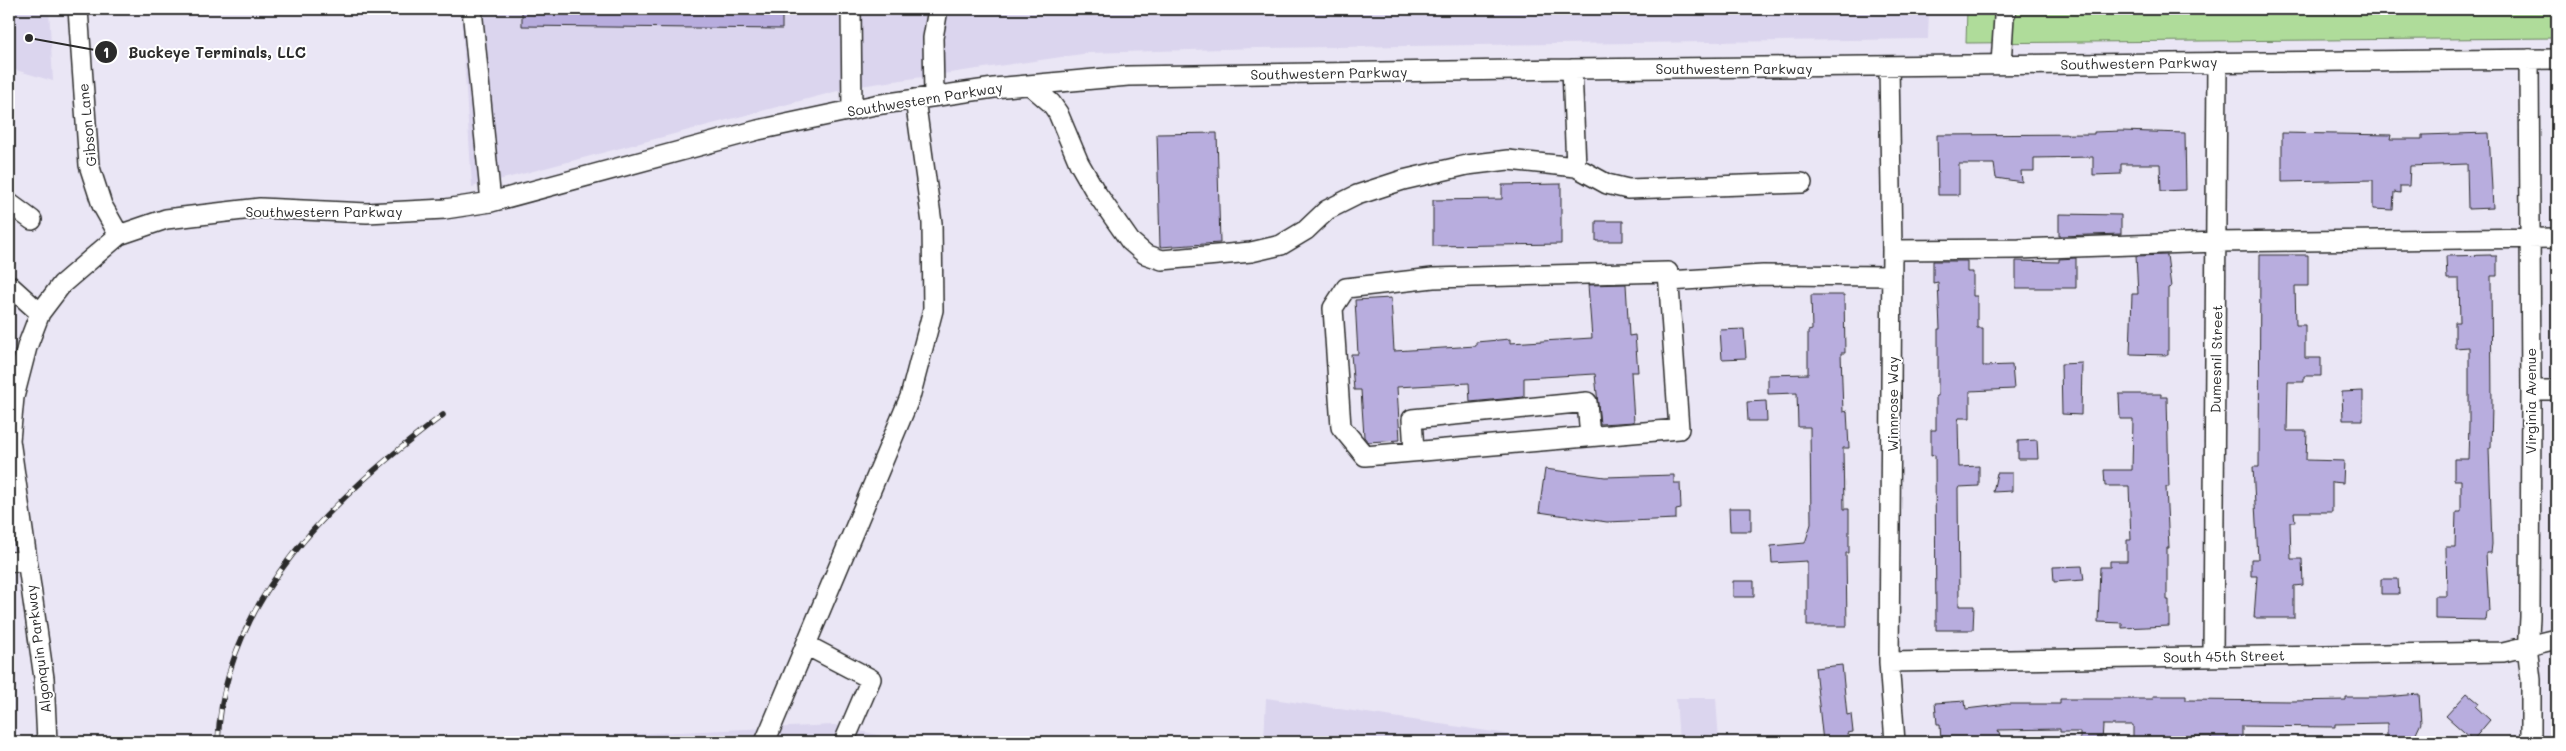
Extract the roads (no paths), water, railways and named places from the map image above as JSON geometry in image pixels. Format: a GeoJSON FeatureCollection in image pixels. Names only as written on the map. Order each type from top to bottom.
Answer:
{"type":"FeatureCollection","features":[{"type":"Feature","properties":{"kind":"street","name":"Gibson Lane"},"geometry":{"type":"LineString","coordinates":[[78,9],[89,165],[102,205],[119,235]]}},
{"type":"Feature","properties":{"kind":"street"},"geometry":{"type":"LineString","coordinates":[[472,9],[491,202]]}},
{"type":"Feature","properties":{"kind":"street"},"geometry":{"type":"LineString","coordinates":[[851,9],[852,110]]}},
{"type":"Feature","properties":{"kind":"street"},"geometry":{"type":"LineString","coordinates":[[934,96],[934,38],[938,9]]}},
{"type":"Feature","properties":{"kind":"street"},"geometry":{"type":"LineString","coordinates":[[2001,64],[2004,16],[2007,9]]}},
{"type":"Feature","properties":{"kind":"street","name":"Virginia Avenue"},"geometry":{"type":"LineString","coordinates":[[2528,59],[2531,390],[2528,646],[2531,742]]}},
{"type":"Feature","properties":{"kind":"street","name":"Southwestern Parkway"},"geometry":{"type":"LineString","coordinates":[[119,235],[166,219],[260,208],[367,214],[445,210],[491,202],[758,130],[852,110],[934,96],[1030,85],[1147,76],[1572,69],[2557,59]]}},
{"type":"Feature","properties":{"kind":"street","name":"Dumesnil Street"},"geometry":{"type":"LineString","coordinates":[[2213,656],[2217,62]]}},
{"type":"Feature","properties":{"kind":"street","name":"Winnrose Way"},"geometry":{"type":"LineString","coordinates":[[1889,66],[1892,250],[1889,662],[1895,742]]}},
{"type":"Feature","properties":{"kind":"street"},"geometry":{"type":"LineString","coordinates":[[1572,69],[1576,167]]}},
{"type":"Feature","properties":{"kind":"street"},"geometry":{"type":"LineString","coordinates":[[1030,85],[1051,102],[1058,113],[1079,163],[1095,191],[1130,241],[1145,254],[1162,260],[1251,252],[1281,246],[1306,230],[1327,210],[1357,195],[1404,180],[1467,165],[1508,160],[1576,167],[1607,184],[1628,189],[1802,183]]}},
{"type":"Feature","properties":{"kind":"street"},"geometry":{"type":"LineString","coordinates":[[765,742],[910,397],[933,310],[932,223],[915,99]]}},
{"type":"Feature","properties":{"kind":"street"},"geometry":{"type":"LineString","coordinates":[[9,203],[32,220]]}},
{"type":"Feature","properties":{"kind":"street","name":"Algonquin Parkway"},"geometry":{"type":"LineString","coordinates":[[47,742],[44,678],[18,561],[10,440],[14,397],[27,347],[40,313],[63,284],[119,235]]}},
{"type":"Feature","properties":{"kind":"street"},"geometry":{"type":"LineString","coordinates":[[1892,250],[2018,249],[2217,242],[2557,238]]}},
{"type":"Feature","properties":{"kind":"street"},"geometry":{"type":"LineString","coordinates":[[9,272],[12,290],[40,313]]}},
{"type":"Feature","properties":{"kind":"street"},"geometry":{"type":"LineString","coordinates":[[1668,272],[1679,429],[1590,436],[1365,456],[1341,427],[1333,308],[1346,288],[1434,278],[1668,272]]}},
{"type":"Feature","properties":{"kind":"street"},"geometry":{"type":"LineString","coordinates":[[1669,281],[1763,275],[1892,276]]}},
{"type":"Feature","properties":{"kind":"street"},"geometry":{"type":"LineString","coordinates":[[2531,390],[2557,390]]}},
{"type":"Feature","properties":{"kind":"street"},"geometry":{"type":"LineString","coordinates":[[1414,451],[1412,419],[1587,402],[1590,436]]}},
{"type":"Feature","properties":{"kind":"street","name":"South 45th Street"},"geometry":{"type":"LineString","coordinates":[[1889,662],[2503,652],[2557,639]]}},
{"type":"Feature","properties":{"kind":"street"},"geometry":{"type":"LineString","coordinates":[[806,645],[872,679],[844,742]]}},
{"type":"Feature","properties":{"kind":"railway"},"geometry":{"type":"LineString","coordinates":[[218,742],[225,690],[240,641],[263,596],[293,554],[327,516],[403,446],[443,415]]}},
{"type":"Feature","properties":{"kind":"place","name":"Buckeye Terminals, LLC"},"geometry":{"type":"Point","coordinates":[29,38]}}]}
